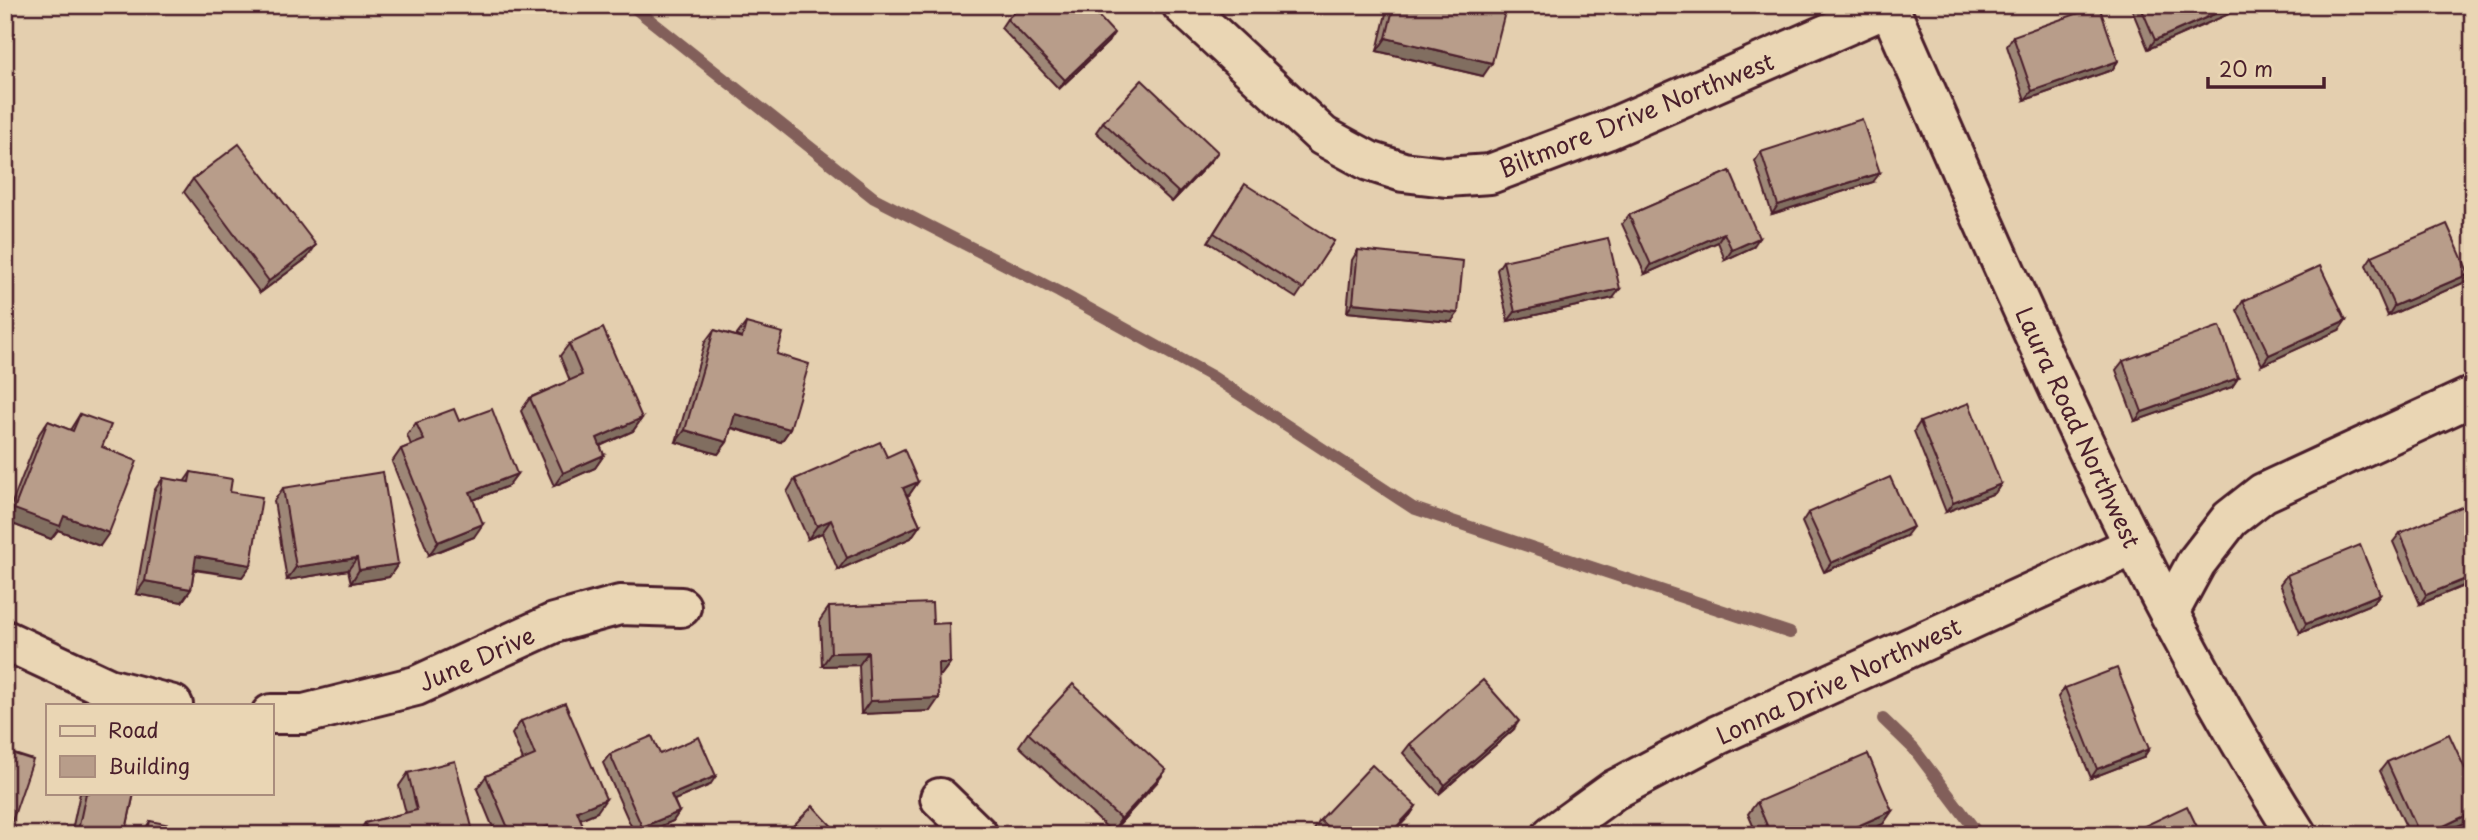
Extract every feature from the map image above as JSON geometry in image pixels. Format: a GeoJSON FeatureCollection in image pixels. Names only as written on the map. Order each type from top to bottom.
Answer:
{"type":"FeatureCollection","features":[{"type":"Feature","properties":{"kind":"street","name":"Biltmore Drive Northwest"},"geometry":{"type":"LineString","coordinates":[[1182,5],[1323,136],[1369,161],[1403,172],[1446,177],[1490,174],[1607,130],[1890,6]]}},
{"type":"Feature","properties":{"kind":"street","name":"Laura Road Northwest"},"geometry":{"type":"LineString","coordinates":[[1890,6],[2096,471],[2207,681],[2297,835]]}},
{"type":"Feature","properties":{"kind":"street"},"geometry":{"type":"LineString","coordinates":[[2170,611],[2196,563],[2230,519],[2263,493],[2473,396]]}},
{"type":"Feature","properties":{"kind":"street","name":"Lonna Drive Northwest"},"geometry":{"type":"LineString","coordinates":[[1552,835],[1614,790],[1718,735],[2135,545]]}},
{"type":"Feature","properties":{"kind":"street","name":"June Drive"},"geometry":{"type":"LineString","coordinates":[[273,714],[304,714],[416,686],[554,623],[620,605],[681,607]]}},
{"type":"Feature","properties":{"kind":"street"},"geometry":{"type":"LineString","coordinates":[[5,639],[108,688],[169,704]]}},
{"type":"Feature","properties":{"kind":"street"},"geometry":{"type":"LineString","coordinates":[[940,798],[978,835]]}},
{"type":"Feature","properties":{"kind":"building"},"geometry":{"type":"Polygon","coordinates":[[[1022,5],[1088,5],[1114,33],[1065,80],[1007,19],[1022,5]]]}},
{"type":"Feature","properties":{"kind":"building"},"geometry":{"type":"Polygon","coordinates":[[[1394,5],[1475,5],[1505,12],[1492,63],[1386,38],[1394,5]]]}},
{"type":"Feature","properties":{"kind":"building"},"geometry":{"type":"Polygon","coordinates":[[[2140,5],[2235,5],[2155,40],[2140,5]]]}},
{"type":"Feature","properties":{"kind":"building"},"geometry":{"type":"Polygon","coordinates":[[[2099,6],[2118,61],[2032,91],[2013,36],[2099,6]]]}},
{"type":"Feature","properties":{"kind":"building"},"geometry":{"type":"Polygon","coordinates":[[[1142,80],[1218,152],[1179,193],[1103,122],[1142,80]]]}},
{"type":"Feature","properties":{"kind":"building"},"geometry":{"type":"Polygon","coordinates":[[[1862,119],[1880,173],[1778,205],[1761,152],[1862,119]]]}},
{"type":"Feature","properties":{"kind":"building"},"geometry":{"type":"Polygon","coordinates":[[[239,144],[316,245],[269,281],[193,179],[239,144]]]}},
{"type":"Feature","properties":{"kind":"building"},"geometry":{"type":"Polygon","coordinates":[[[1730,171],[1759,238],[1732,250],[1724,233],[1651,265],[1629,215],[1730,171]]]}},
{"type":"Feature","properties":{"kind":"building"},"geometry":{"type":"Polygon","coordinates":[[[1245,184],[1334,241],[1303,289],[1214,233],[1245,184]]]}},
{"type":"Feature","properties":{"kind":"building"},"geometry":{"type":"Polygon","coordinates":[[[2447,224],[2469,274],[2394,306],[2372,256],[2447,224]]]}},
{"type":"Feature","properties":{"kind":"building"},"geometry":{"type":"Polygon","coordinates":[[[1608,238],[1620,289],[1515,312],[1503,261],[1608,238]]]}},
{"type":"Feature","properties":{"kind":"building"},"geometry":{"type":"Polygon","coordinates":[[[1358,250],[1463,261],[1458,313],[1353,303],[1358,250]]]}},
{"type":"Feature","properties":{"kind":"building"},"geometry":{"type":"Polygon","coordinates":[[[2320,266],[2346,320],[2269,355],[2243,301],[2320,266]]]}},
{"type":"Feature","properties":{"kind":"building"},"geometry":{"type":"Polygon","coordinates":[[[746,323],[783,333],[777,354],[809,364],[790,429],[735,414],[727,442],[685,430],[714,330],[742,338],[746,323]]]}},
{"type":"Feature","properties":{"kind":"building"},"geometry":{"type":"Polygon","coordinates":[[[2220,326],[2238,378],[2142,412],[2123,361],[2220,326]]]}},
{"type":"Feature","properties":{"kind":"building"},"geometry":{"type":"Polygon","coordinates":[[[603,328],[642,418],[597,438],[604,455],[563,473],[530,398],[582,375],[569,344],[603,328]]]}},
{"type":"Feature","properties":{"kind":"building"},"geometry":{"type":"Polygon","coordinates":[[[1969,403],[2001,484],[1953,503],[1920,422],[1969,403]]]}},
{"type":"Feature","properties":{"kind":"building"},"geometry":{"type":"Polygon","coordinates":[[[454,409],[459,421],[492,409],[517,474],[470,492],[483,524],[438,542],[401,449],[424,440],[416,423],[454,409]]]}},
{"type":"Feature","properties":{"kind":"building"},"geometry":{"type":"Polygon","coordinates":[[[80,414],[111,425],[102,447],[137,461],[109,533],[64,516],[60,526],[14,509],[48,421],[73,431],[80,414]]]}},
{"type":"Feature","properties":{"kind":"building"},"geometry":{"type":"Polygon","coordinates":[[[880,442],[887,457],[904,449],[918,482],[903,488],[920,525],[847,558],[831,520],[817,526],[795,479],[880,442]]]}},
{"type":"Feature","properties":{"kind":"building"},"geometry":{"type":"Polygon","coordinates":[[[191,472],[232,479],[230,492],[262,497],[251,565],[196,556],[191,589],[145,581],[163,478],[189,482],[191,472]]]}},
{"type":"Feature","properties":{"kind":"building"},"geometry":{"type":"Polygon","coordinates":[[[383,472],[398,564],[359,570],[357,558],[296,567],[283,488],[383,472]]]}},
{"type":"Feature","properties":{"kind":"building"},"geometry":{"type":"Polygon","coordinates":[[[1890,477],[1913,527],[1831,563],[1808,513],[1890,477]]]}},
{"type":"Feature","properties":{"kind":"building"},"geometry":{"type":"Polygon","coordinates":[[[2473,502],[2473,576],[2426,595],[2400,533],[2473,502]]]}},
{"type":"Feature","properties":{"kind":"building"},"geometry":{"type":"Polygon","coordinates":[[[2360,545],[2380,594],[2306,624],[2287,575],[2360,545]]]}},
{"type":"Feature","properties":{"kind":"building"},"geometry":{"type":"Polygon","coordinates":[[[932,603],[933,624],[949,623],[950,663],[938,663],[939,698],[870,701],[868,652],[831,653],[829,607],[932,603]]]}},
{"type":"Feature","properties":{"kind":"building"},"geometry":{"type":"Polygon","coordinates":[[[2117,668],[2149,749],[2097,769],[2065,688],[2117,668]]]}},
{"type":"Feature","properties":{"kind":"building"},"geometry":{"type":"Polygon","coordinates":[[[1483,680],[1519,721],[1445,785],[1410,744],[1483,680]]]}},
{"type":"Feature","properties":{"kind":"building"},"geometry":{"type":"Polygon","coordinates":[[[1073,684],[1166,770],[1121,819],[1028,733],[1073,684]]]}},
{"type":"Feature","properties":{"kind":"building"},"geometry":{"type":"Polygon","coordinates":[[[565,703],[606,799],[577,811],[585,830],[573,835],[552,835],[548,826],[526,835],[511,835],[486,776],[535,755],[521,721],[565,703]]]}},
{"type":"Feature","properties":{"kind":"building"},"geometry":{"type":"Polygon","coordinates":[[[2449,734],[2473,786],[2473,812],[2420,835],[2387,762],[2449,734]]]}},
{"type":"Feature","properties":{"kind":"building"},"geometry":{"type":"Polygon","coordinates":[[[652,736],[660,754],[699,737],[716,776],[671,795],[679,812],[642,827],[610,754],[652,736]]]}},
{"type":"Feature","properties":{"kind":"building"},"geometry":{"type":"Polygon","coordinates":[[[5,751],[33,760],[8,833],[5,832],[5,751]]]}},
{"type":"Feature","properties":{"kind":"building"},"geometry":{"type":"Polygon","coordinates":[[[1868,754],[1892,811],[1837,835],[1771,835],[1757,802],[1868,754]]]}},
{"type":"Feature","properties":{"kind":"building"},"geometry":{"type":"Polygon","coordinates":[[[455,761],[474,835],[368,835],[365,823],[417,810],[408,773],[455,761]]]}},
{"type":"Feature","properties":{"kind":"building"},"geometry":{"type":"Polygon","coordinates":[[[1372,765],[1416,806],[1389,835],[1336,835],[1320,820],[1372,765]]]}},
{"type":"Feature","properties":{"kind":"building"},"geometry":{"type":"Polygon","coordinates":[[[86,794],[134,794],[126,830],[147,835],[77,835],[86,794]]]}},
{"type":"Feature","properties":{"kind":"building"},"geometry":{"type":"Polygon","coordinates":[[[813,806],[840,835],[784,835],[813,806]]]}},
{"type":"Feature","properties":{"kind":"building"},"geometry":{"type":"Polygon","coordinates":[[[2187,806],[2201,835],[2138,835],[2136,830],[2187,806]]]}},
{"type":"Feature","properties":{"kind":"building"},"geometry":{"type":"Polygon","coordinates":[[[150,821],[175,826],[174,835],[147,835],[150,821]]]}},
{"type":"Feature","properties":{"kind":"waterway"},"geometry":{"type":"LineString","coordinates":[[631,5],[874,198],[1059,292],[1213,377],[1413,508],[1790,633]]}},
{"type":"Feature","properties":{"kind":"waterway"},"geometry":{"type":"LineString","coordinates":[[1883,719],[1914,749],[1979,835]]}}]}
